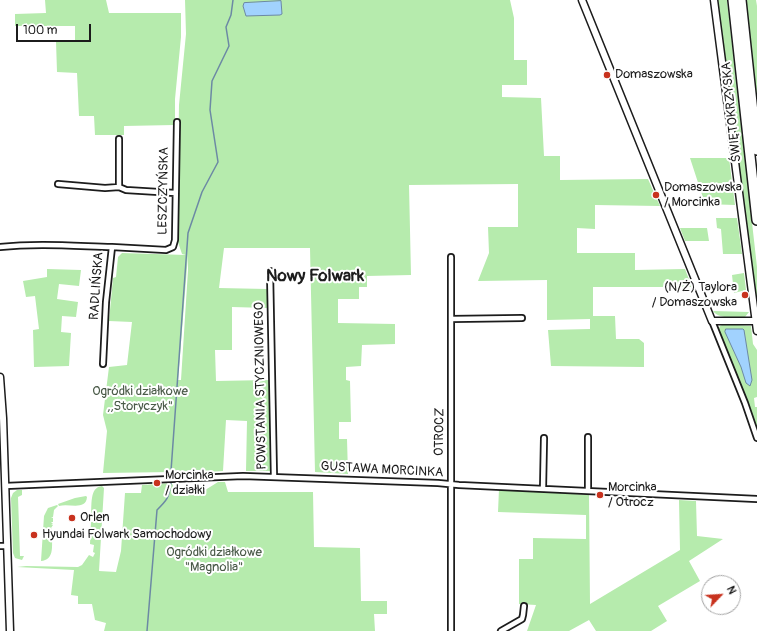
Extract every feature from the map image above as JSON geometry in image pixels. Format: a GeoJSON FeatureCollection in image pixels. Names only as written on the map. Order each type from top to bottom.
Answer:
{"type":"FeatureCollection","features":[{"type":"Feature","properties":{"kind":"highway","name":"ŚWIĘTOKRZYSKA"},"geometry":{"type":"LineString","coordinates":[[733,0],[757,220]]}},
{"type":"Feature","properties":{"kind":"highway","name":"ŚWIĘTOKRZYSKA"},"geometry":{"type":"LineString","coordinates":[[741,0],[757,150]]}},
{"type":"Feature","properties":{"kind":"street"},"geometry":{"type":"LineString","coordinates":[[582,0],[745,403],[757,438]]}},
{"type":"Feature","properties":{"kind":"street"},"geometry":{"type":"LineString","coordinates":[[714,0],[757,331]]}},
{"type":"Feature","properties":{"kind":"street","name":"LESZCZYŃSKA"},"geometry":{"type":"LineString","coordinates":[[112,247],[166,250],[173,247],[175,240],[177,122]]}},
{"type":"Feature","properties":{"kind":"street"},"geometry":{"type":"LineString","coordinates":[[118,187],[119,139]]}},
{"type":"Feature","properties":{"kind":"street"},"geometry":{"type":"LineString","coordinates":[[58,184],[105,188],[118,187],[126,190],[175,193]]}},
{"type":"Feature","properties":{"kind":"street","name":"RADLIŃSKA"},"geometry":{"type":"LineString","coordinates":[[0,247],[52,245],[112,247],[106,302],[103,364]]}},
{"type":"Feature","properties":{"kind":"street","name":"OTROCZ"},"geometry":{"type":"LineString","coordinates":[[451,257],[451,631]]}},
{"type":"Feature","properties":{"kind":"street","name":"POWSTANIA STYCZNIOWEGO"},"geometry":{"type":"LineString","coordinates":[[270,271],[274,476]]}},
{"type":"Feature","properties":{"kind":"street"},"geometry":{"type":"LineString","coordinates":[[451,319],[522,318]]}},
{"type":"Feature","properties":{"kind":"street"},"geometry":{"type":"LineString","coordinates":[[712,321],[756,321]]}},
{"type":"Feature","properties":{"kind":"street"},"geometry":{"type":"LineString","coordinates":[[0,377],[8,546],[10,631]]}},
{"type":"Feature","properties":{"kind":"street"},"geometry":{"type":"LineString","coordinates":[[588,437],[588,491]]}},
{"type":"Feature","properties":{"kind":"street"},"geometry":{"type":"LineString","coordinates":[[543,488],[544,438]]}},
{"type":"Feature","properties":{"kind":"street","name":"GUSTAWA MORCINKA"},"geometry":{"type":"LineString","coordinates":[[5,486],[230,476],[274,476],[757,499]]}},
{"type":"Feature","properties":{"kind":"street"},"geometry":{"type":"LineString","coordinates":[[0,546],[8,546]]}},
{"type":"Feature","properties":{"kind":"street"},"geometry":{"type":"LineString","coordinates":[[501,631],[522,619],[524,606]]}},
{"type":"Feature","properties":{"kind":"green space"},"geometry":{"type":"Polygon","coordinates":[[[45,0],[106,0],[109,13],[181,13],[181,37],[174,125],[124,126],[124,135],[95,135],[94,116],[79,116],[77,73],[57,72],[56,41],[75,41],[75,26],[15,26],[15,14],[46,13],[45,0]]]}},
{"type":"Feature","properties":{"kind":"green space","name":"Ogródki działkowe ,,Storyczyk\""},"geometry":{"type":"Polygon","coordinates":[[[185,0],[510,0],[514,18],[514,60],[527,60],[527,85],[502,85],[502,97],[541,98],[544,156],[560,156],[560,180],[648,179],[660,206],[595,205],[595,229],[577,228],[577,253],[635,253],[635,270],[685,269],[692,287],[593,287],[593,316],[615,316],[616,339],[639,339],[644,343],[644,367],[551,366],[548,330],[590,329],[590,319],[547,320],[547,280],[478,281],[489,253],[488,227],[518,227],[518,184],[409,185],[411,275],[367,276],[367,287],[359,287],[359,299],[338,299],[338,323],[395,324],[395,344],[362,345],[361,366],[346,367],[346,380],[350,381],[351,422],[339,422],[339,439],[347,439],[348,474],[315,472],[310,248],[224,248],[219,288],[267,289],[268,308],[232,307],[232,350],[215,350],[216,381],[269,380],[272,471],[246,471],[247,421],[226,420],[223,471],[171,474],[171,472],[103,473],[107,431],[103,415],[109,367],[127,365],[132,322],[109,321],[113,278],[116,277],[118,257],[122,253],[186,255],[182,254],[178,242],[177,228],[179,105],[186,34],[185,0]],[[188,255],[178,380],[181,380],[188,255]]]}},
{"type":"Feature","properties":{"kind":"green space"},"geometry":{"type":"Polygon","coordinates":[[[717,0],[727,0],[757,267],[757,312],[717,0]]]}},
{"type":"Feature","properties":{"kind":"green space"},"geometry":{"type":"Polygon","coordinates":[[[745,0],[756,0],[757,6],[757,108],[745,0]]]}},
{"type":"Feature","properties":{"kind":"green space"},"geometry":{"type":"Polygon","coordinates":[[[690,158],[729,158],[735,205],[705,204],[690,158]]]}},
{"type":"Feature","properties":{"kind":"green space"},"geometry":{"type":"Polygon","coordinates":[[[716,218],[737,218],[742,254],[723,254],[721,229],[717,228],[716,218]]]}},
{"type":"Feature","properties":{"kind":"green space"},"geometry":{"type":"Polygon","coordinates":[[[680,228],[707,228],[709,241],[685,241],[680,228]]]}},
{"type":"Feature","properties":{"kind":"green space"},"geometry":{"type":"Polygon","coordinates":[[[47,269],[81,270],[79,286],[59,284],[57,299],[78,302],[76,317],[62,316],[61,332],[71,333],[69,366],[34,367],[33,330],[39,329],[35,296],[26,297],[23,281],[47,277],[47,269]]]}},
{"type":"Feature","properties":{"kind":"green space"},"geometry":{"type":"Polygon","coordinates":[[[744,273],[746,290],[734,293],[732,275],[744,273]]]}},
{"type":"Feature","properties":{"kind":"green space"},"geometry":{"type":"Polygon","coordinates":[[[713,311],[749,312],[745,317],[732,318],[723,317],[715,314],[713,311]]]}},
{"type":"Feature","properties":{"kind":"green space"},"geometry":{"type":"Polygon","coordinates":[[[724,324],[751,326],[753,344],[757,350],[757,397],[754,398],[755,407],[757,407],[757,430],[718,330],[720,326],[724,324]]]}},
{"type":"Feature","properties":{"kind":"green space","name":"Ogródki działkowe \"Magnolia\""},"geometry":{"type":"Polygon","coordinates":[[[218,482],[225,482],[228,492],[313,492],[314,547],[360,548],[361,601],[387,601],[387,614],[374,614],[375,631],[104,631],[106,623],[95,620],[92,604],[78,604],[78,596],[71,595],[74,570],[17,567],[78,567],[82,565],[89,555],[93,557],[95,553],[93,552],[94,545],[90,544],[91,522],[99,522],[99,518],[91,517],[92,498],[95,490],[102,486],[104,488],[99,571],[116,572],[121,551],[125,493],[141,493],[142,485],[171,483],[173,485],[173,492],[202,492],[218,482]]]}},
{"type":"Feature","properties":{"kind":"green space"},"geometry":{"type":"Polygon","coordinates":[[[499,489],[589,495],[590,604],[680,550],[679,500],[696,501],[697,536],[723,539],[689,561],[700,581],[658,606],[667,621],[651,631],[596,631],[589,620],[569,631],[527,631],[536,605],[519,604],[519,559],[533,559],[533,538],[586,539],[586,515],[498,512],[499,489]]]}},
{"type":"Feature","properties":{"kind":"green space"},"geometry":{"type":"Polygon","coordinates":[[[17,490],[22,490],[22,495],[18,497],[20,556],[24,556],[22,560],[15,558],[13,553],[11,498],[13,493],[17,490]]]}},
{"type":"Feature","properties":{"kind":"green space"},"geometry":{"type":"Polygon","coordinates":[[[86,496],[86,501],[84,504],[76,506],[59,506],[58,504],[75,498],[86,496]]]}},
{"type":"Feature","properties":{"kind":"green space"},"geometry":{"type":"Polygon","coordinates":[[[58,506],[54,510],[53,517],[51,518],[53,518],[53,522],[51,522],[53,524],[51,524],[53,525],[51,528],[52,545],[50,556],[41,561],[44,516],[48,508],[58,506]]]}},
{"type":"Feature","properties":{"kind":"water"},"geometry":{"type":"Polygon","coordinates":[[[281,1],[282,14],[280,15],[246,16],[243,6],[244,3],[281,1]]]}},
{"type":"Feature","properties":{"kind":"water"},"geometry":{"type":"Polygon","coordinates":[[[726,329],[744,330],[752,380],[750,386],[746,383],[741,367],[725,332],[726,329]]]}},
{"type":"Feature","properties":{"kind":"waterway"},"geometry":{"type":"LineString","coordinates":[[171,471],[188,233],[202,192],[218,162],[210,110],[212,81],[229,46],[226,27],[231,15],[233,0]]}},
{"type":"Feature","properties":{"kind":"waterway"},"geometry":{"type":"LineString","coordinates":[[147,631],[157,510],[167,498],[171,483]]}},
{"type":"Feature","properties":{"kind":"place","name":"Domaszowska"},"geometry":{"type":"Point","coordinates":[607,75]}},
{"type":"Feature","properties":{"kind":"place","name":"Domaszowska / Morcinka"},"geometry":{"type":"Point","coordinates":[656,195]}},
{"type":"Feature","properties":{"kind":"place","name":"(N/Ż) Taylora / Domaszowska"},"geometry":{"type":"Point","coordinates":[745,295]}},
{"type":"Feature","properties":{"kind":"place","name":"Morcinka / działki"},"geometry":{"type":"Point","coordinates":[157,483]}},
{"type":"Feature","properties":{"kind":"place","name":"Morcinka / Otrocz"},"geometry":{"type":"Point","coordinates":[600,495]}},
{"type":"Feature","properties":{"kind":"place","name":"Orlen"},"geometry":{"type":"Point","coordinates":[72,518]}},
{"type":"Feature","properties":{"kind":"place","name":"Hyundai Folwark Samochodowy"},"geometry":{"type":"Point","coordinates":[34,535]}},
{"type":"Feature","properties":{"kind":"district","name":"Nowy Folwark"},"geometry":{"type":"Point","coordinates":[315,277]}}]}
